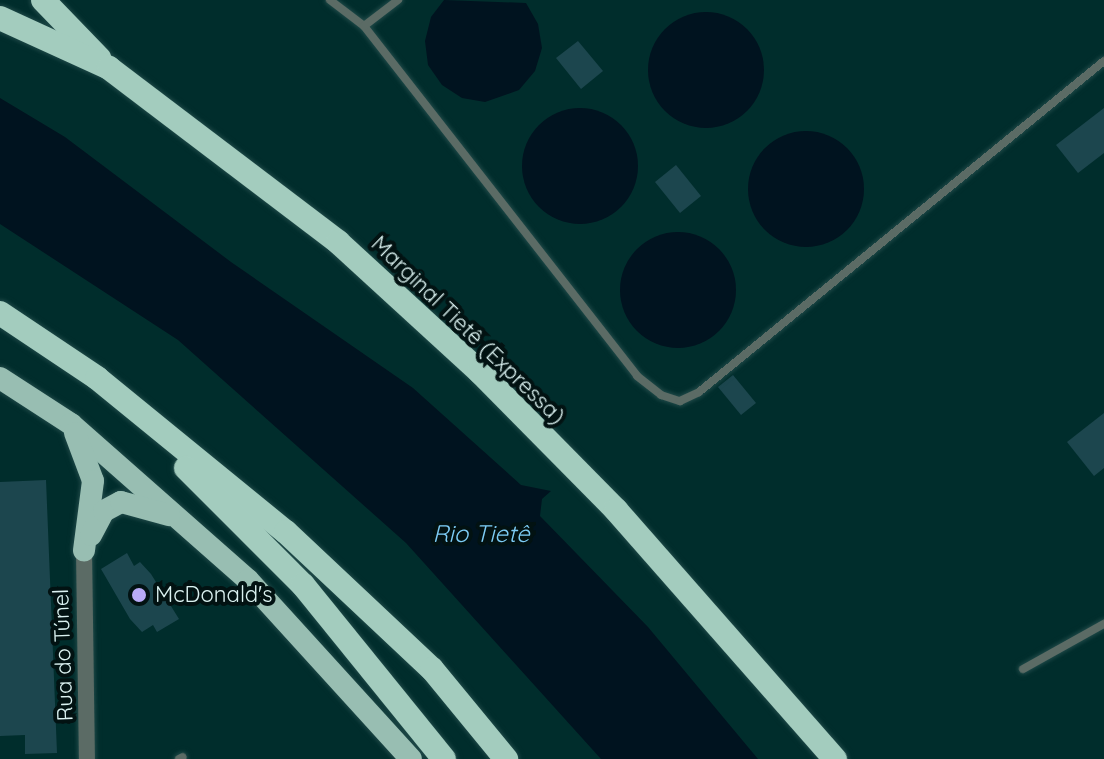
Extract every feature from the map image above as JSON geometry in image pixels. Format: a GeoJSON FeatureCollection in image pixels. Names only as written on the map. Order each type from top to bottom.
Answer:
{"type":"FeatureCollection","features":[{"type":"Feature","properties":{"kind":"highway"},"geometry":{"type":"LineString","coordinates":[[43,0],[109,68]]}},
{"type":"Feature","properties":{"kind":"highway","name":"Marginal Tietê (Expressa)"},"geometry":{"type":"LineString","coordinates":[[0,18],[109,68],[338,242],[480,372],[616,510],[835,759]]}},
{"type":"Feature","properties":{"kind":"highway"},"geometry":{"type":"LineString","coordinates":[[0,313],[97,378],[286,532],[432,669],[506,759]]}},
{"type":"Feature","properties":{"kind":"highway"},"geometry":{"type":"LineString","coordinates":[[0,378],[71,424],[183,520],[321,654],[411,759]]}},
{"type":"Feature","properties":{"kind":"highway"},"geometry":{"type":"LineString","coordinates":[[97,378],[303,585],[444,759]]}},
{"type":"Feature","properties":{"kind":"highway"},"geometry":{"type":"LineString","coordinates":[[71,424],[93,481],[84,550]]}},
{"type":"Feature","properties":{"kind":"highway"},"geometry":{"type":"LineString","coordinates":[[84,550],[99,517],[115,503],[134,502],[183,520]]}},
{"type":"Feature","properties":{"kind":"street","name":"Rua do Túnel"},"geometry":{"type":"LineString","coordinates":[[84,550],[87,759]]}},
{"type":"Feature","properties":{"kind":"lane"},"geometry":{"type":"LineString","coordinates":[[330,0],[364,26],[637,376],[680,401],[699,392],[1104,61]]}},
{"type":"Feature","properties":{"kind":"lane"},"geometry":{"type":"LineString","coordinates":[[364,26],[398,0]]}},
{"type":"Feature","properties":{"kind":"lane"},"geometry":{"type":"LineString","coordinates":[[1023,669],[1104,624]]}},
{"type":"Feature","properties":{"kind":"water"},"geometry":{"type":"Polygon","coordinates":[[[444,0],[526,3],[538,24],[542,48],[535,71],[519,90],[485,102],[462,98],[442,85],[428,65],[425,41],[431,17],[444,0]]]}},
{"type":"Feature","properties":{"kind":"water"},"geometry":{"type":"Polygon","coordinates":[[[706,12],[728,16],[747,29],[760,48],[764,70],[760,92],[747,111],[728,124],[706,128],[684,124],[665,111],[652,92],[648,70],[652,48],[665,29],[684,16],[706,12]]]}},
{"type":"Feature","properties":{"kind":"water","name":"Rio Tietê"},"geometry":{"type":"Polygon","coordinates":[[[0,98],[65,137],[231,262],[413,388],[521,485],[551,491],[542,499],[540,516],[648,627],[758,759],[601,759],[406,543],[178,340],[0,224],[0,98]]]}},
{"type":"Feature","properties":{"kind":"water"},"geometry":{"type":"Polygon","coordinates":[[[580,108],[602,112],[621,125],[634,144],[638,166],[634,188],[621,207],[602,220],[580,224],[558,220],[539,207],[526,188],[522,166],[526,144],[539,125],[558,112],[580,108]]]}},
{"type":"Feature","properties":{"kind":"water"},"geometry":{"type":"Polygon","coordinates":[[[806,131],[828,135],[847,148],[860,167],[864,189],[860,211],[847,230],[828,243],[806,247],[784,243],[765,230],[752,211],[748,189],[752,167],[765,148],[784,135],[806,131]]]}},
{"type":"Feature","properties":{"kind":"water"},"geometry":{"type":"Polygon","coordinates":[[[678,232],[700,236],[719,249],[732,268],[736,290],[732,312],[719,331],[700,344],[678,348],[656,344],[637,331],[624,312],[620,290],[624,268],[637,249],[656,236],[678,232]]]}},
{"type":"Feature","properties":{"kind":"building"},"geometry":{"type":"Polygon","coordinates":[[[578,41],[603,71],[581,89],[556,58],[578,41]]]}},
{"type":"Feature","properties":{"kind":"building"},"geometry":{"type":"Polygon","coordinates":[[[1104,108],[1104,153],[1078,173],[1056,145],[1104,108]]]}},
{"type":"Feature","properties":{"kind":"building"},"geometry":{"type":"Polygon","coordinates":[[[676,165],[701,196],[680,213],[655,182],[676,165]]]}},
{"type":"Feature","properties":{"kind":"building"},"geometry":{"type":"Polygon","coordinates":[[[733,375],[756,403],[741,415],[718,387],[733,375]]]}},
{"type":"Feature","properties":{"kind":"building"},"geometry":{"type":"Polygon","coordinates":[[[1104,413],[1104,468],[1094,476],[1067,442],[1104,413]]]}},
{"type":"Feature","properties":{"kind":"building"},"geometry":{"type":"Polygon","coordinates":[[[46,480],[57,753],[25,754],[25,735],[0,736],[0,482],[46,480]]]}},
{"type":"Feature","properties":{"kind":"building","name":"McDonald's"},"geometry":{"type":"Polygon","coordinates":[[[127,553],[134,566],[140,562],[151,574],[179,619],[157,632],[153,625],[142,632],[130,619],[101,569],[127,553]]]}},
{"type":"Feature","properties":{"kind":"place","name":"McDonald's"},"geometry":{"type":"Point","coordinates":[139,595]}}]}
